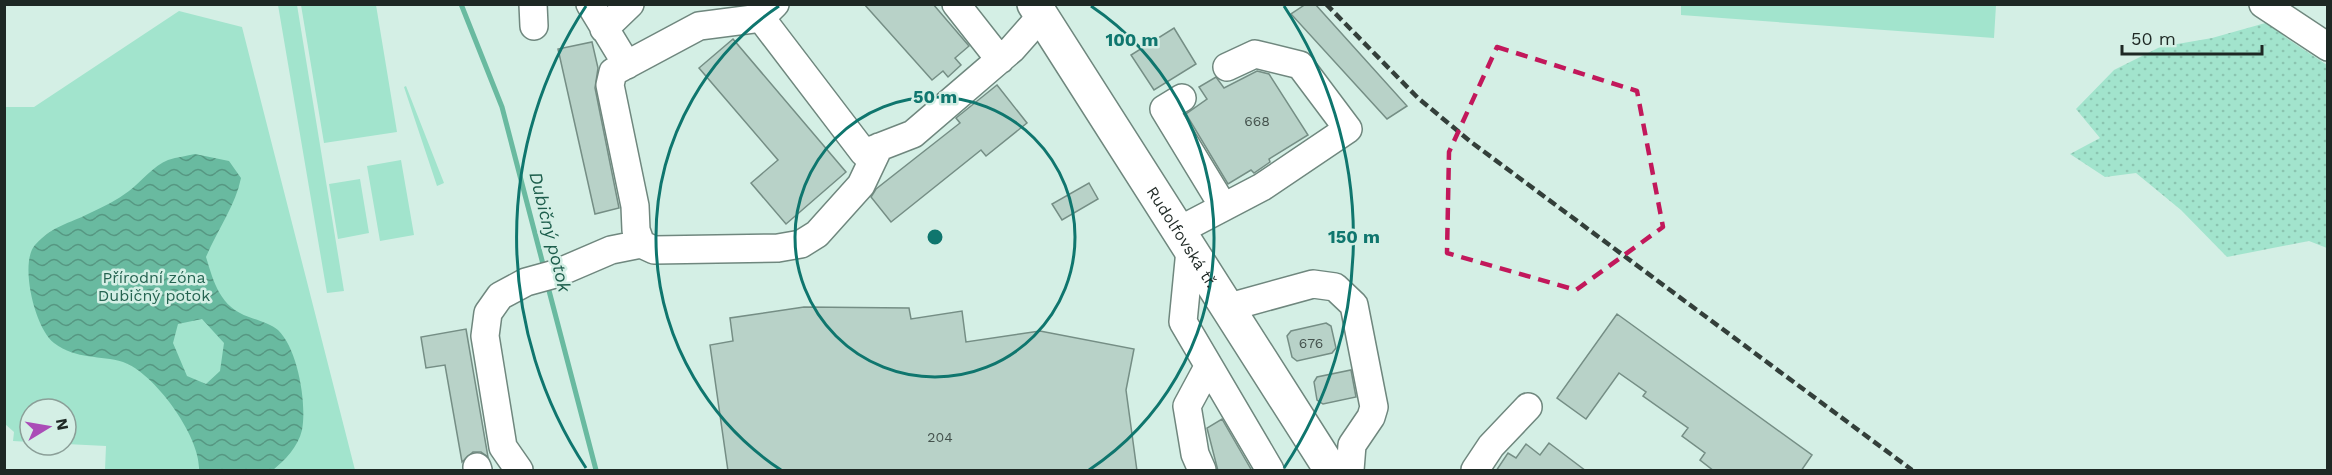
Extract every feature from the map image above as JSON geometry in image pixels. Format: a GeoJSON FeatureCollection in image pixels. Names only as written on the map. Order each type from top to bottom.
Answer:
{"type":"FeatureCollection","features":[{"type":"Feature","properties":{"kind":"main road","name":"Rudolfovská tř."},"geometry":{"type":"LineString","coordinates":[[1039,9],[1331,471]]}},
{"type":"Feature","properties":{"kind":"street"},"geometry":{"type":"LineString","coordinates":[[590,4],[627,65]]}},
{"type":"Feature","properties":{"kind":"street"},"geometry":{"type":"LineString","coordinates":[[604,29],[630,4]]}},
{"type":"Feature","properties":{"kind":"street"},"geometry":{"type":"LineString","coordinates":[[956,4],[1000,60]]}},
{"type":"Feature","properties":{"kind":"street"},"geometry":{"type":"LineString","coordinates":[[2263,4],[2328,47]]}},
{"type":"Feature","properties":{"kind":"street"},"geometry":{"type":"LineString","coordinates":[[641,244],[636,230],[635,206],[610,85],[613,72],[699,26],[768,11],[864,153],[913,134],[1000,60],[1039,9]]}},
{"type":"Feature","properties":{"kind":"street"},"geometry":{"type":"LineString","coordinates":[[1227,68],[1255,54],[1300,65],[1348,129],[1262,187],[1223,206],[1184,240],[1183,322],[1270,471]]}},
{"type":"Feature","properties":{"kind":"street"},"geometry":{"type":"LineString","coordinates":[[1182,98],[1164,109],[1223,206]]}},
{"type":"Feature","properties":{"kind":"street"},"geometry":{"type":"LineString","coordinates":[[519,471],[503,447],[486,336],[488,313],[500,296],[611,250],[641,244],[654,250],[778,248],[801,244],[817,234],[861,185],[879,147]]}},
{"type":"Feature","properties":{"kind":"street"},"geometry":{"type":"LineString","coordinates":[[1226,308],[1314,284],[1335,287],[1354,305],[1374,407],[1371,417],[1352,445],[1350,471]]}},
{"type":"Feature","properties":{"kind":"street"},"geometry":{"type":"LineString","coordinates":[[1202,471],[1195,454],[1187,406],[1208,368]]}},
{"type":"Feature","properties":{"kind":"street"},"geometry":{"type":"LineString","coordinates":[[1474,471],[1491,446],[1528,407]]}},
{"type":"Feature","properties":{"kind":"highlighted area"},"geometry":{"type":"Polygon","coordinates":[[[1497,47],[1637,91],[1663,227],[1576,290],[1447,253],[1449,152],[1497,47]]]}},
{"type":"Feature","properties":{"kind":"green space"},"geometry":{"type":"Polygon","coordinates":[[[1681,4],[1996,5],[1994,38],[1681,15],[1681,4]]]}},
{"type":"Feature","properties":{"kind":"green space"},"geometry":{"type":"Polygon","coordinates":[[[278,5],[297,5],[344,291],[327,293],[278,5]]]}},
{"type":"Feature","properties":{"kind":"green space"},"geometry":{"type":"Polygon","coordinates":[[[301,5],[376,5],[397,132],[324,143],[301,5]]]}},
{"type":"Feature","properties":{"kind":"green space","name":"Přírodní zóna Dubičný potok"},"geometry":{"type":"Polygon","coordinates":[[[179,11],[242,27],[355,470],[105,470],[106,446],[78,445],[78,397],[18,397],[18,441],[13,441],[14,432],[5,424],[5,107],[34,107],[179,11]]]}},
{"type":"Feature","properties":{"kind":"green space"},"geometry":{"type":"Polygon","coordinates":[[[2269,22],[2285,37],[2327,65],[2327,248],[2309,241],[2227,257],[2181,210],[2136,173],[2105,177],[2070,154],[2100,138],[2076,109],[2114,70],[2160,47],[2212,38],[2269,22]]]}},
{"type":"Feature","properties":{"kind":"green space"},"geometry":{"type":"Polygon","coordinates":[[[406,86],[444,183],[437,186],[404,87],[406,86]]]}},
{"type":"Feature","properties":{"kind":"green space"},"geometry":{"type":"Polygon","coordinates":[[[401,160],[414,235],[380,241],[367,166],[401,160]]]}},
{"type":"Feature","properties":{"kind":"green space"},"geometry":{"type":"Polygon","coordinates":[[[360,179],[369,233],[338,239],[329,184],[360,179]]]}},
{"type":"Feature","properties":{"kind":"water"},"geometry":{"type":"Polygon","coordinates":[[[195,154],[229,161],[241,178],[231,208],[206,257],[215,285],[231,307],[239,313],[278,330],[291,350],[296,363],[302,392],[302,430],[294,447],[273,470],[199,470],[198,457],[184,425],[174,408],[149,379],[136,368],[123,362],[80,355],[54,343],[47,336],[41,324],[31,295],[30,254],[42,238],[55,229],[120,197],[163,162],[195,154]],[[202,319],[178,324],[173,343],[187,376],[206,384],[220,371],[224,343],[202,319]]]}},
{"type":"Feature","properties":{"kind":"building"},"geometry":{"type":"Polygon","coordinates":[[[864,4],[933,4],[969,46],[955,58],[961,65],[948,77],[943,71],[932,80],[864,4]]]}},
{"type":"Feature","properties":{"kind":"building"},"geometry":{"type":"Polygon","coordinates":[[[1306,4],[1315,4],[1407,106],[1387,119],[1291,14],[1306,4]]]}},
{"type":"Feature","properties":{"kind":"building"},"geometry":{"type":"Polygon","coordinates":[[[1174,28],[1196,64],[1154,90],[1131,55],[1174,28]]]}},
{"type":"Feature","properties":{"kind":"building"},"geometry":{"type":"Polygon","coordinates":[[[733,39],[846,172],[786,224],[751,183],[778,160],[699,68],[733,39]]]}},
{"type":"Feature","properties":{"kind":"building"},"geometry":{"type":"Polygon","coordinates":[[[592,42],[598,68],[595,88],[619,208],[595,214],[558,49],[592,42]]]}},
{"type":"Feature","properties":{"kind":"building"},"geometry":{"type":"Polygon","coordinates":[[[1257,71],[1269,74],[1308,135],[1269,159],[1270,162],[1254,173],[1251,170],[1228,184],[1186,114],[1207,99],[1199,87],[1216,77],[1224,88],[1257,71]]]}},
{"type":"Feature","properties":{"kind":"building"},"geometry":{"type":"Polygon","coordinates":[[[997,85],[1027,123],[986,156],[981,150],[891,222],[871,197],[876,189],[960,123],[956,118],[997,85]]]}},
{"type":"Feature","properties":{"kind":"building"},"geometry":{"type":"Polygon","coordinates":[[[1089,183],[1098,199],[1062,220],[1052,204],[1089,183]]]}},
{"type":"Feature","properties":{"kind":"building"},"geometry":{"type":"Polygon","coordinates":[[[804,307],[909,308],[911,319],[962,311],[966,342],[1040,331],[1134,349],[1126,390],[1137,471],[728,471],[710,345],[733,341],[730,318],[804,307]]]}},
{"type":"Feature","properties":{"kind":"building"},"geometry":{"type":"Polygon","coordinates":[[[1617,314],[1812,455],[1801,471],[1714,471],[1700,460],[1705,453],[1682,436],[1688,428],[1643,396],[1646,392],[1619,373],[1586,419],[1557,398],[1617,314]]]}},
{"type":"Feature","properties":{"kind":"building"},"geometry":{"type":"Polygon","coordinates":[[[1326,323],[1331,326],[1336,348],[1332,353],[1297,361],[1292,357],[1287,336],[1291,331],[1326,323]]]}},
{"type":"Feature","properties":{"kind":"building"},"geometry":{"type":"Polygon","coordinates":[[[466,329],[488,457],[481,452],[473,452],[462,462],[445,365],[426,368],[421,337],[466,329]]]}},
{"type":"Feature","properties":{"kind":"building"},"geometry":{"type":"Polygon","coordinates":[[[1351,370],[1356,397],[1323,404],[1317,400],[1314,382],[1317,377],[1351,370]]]}},
{"type":"Feature","properties":{"kind":"building"},"geometry":{"type":"Polygon","coordinates":[[[1222,419],[1252,471],[1218,471],[1207,428],[1222,419]]]}},
{"type":"Feature","properties":{"kind":"building"},"geometry":{"type":"Polygon","coordinates":[[[1549,443],[1586,471],[1496,471],[1508,453],[1516,458],[1526,444],[1540,455],[1549,443]]]}},
{"type":"Feature","properties":{"kind":"waterway","name":"Dubičný potok"},"geometry":{"type":"LineString","coordinates":[[461,4],[502,107],[544,268]]}},
{"type":"Feature","properties":{"kind":"waterway","name":"Dubičný potok"},"geometry":{"type":"LineString","coordinates":[[547,283],[596,470]]}},
{"type":"Feature","properties":{"kind":"railway"},"geometry":{"type":"LineString","coordinates":[[1326,4],[1418,98],[1471,142],[1912,470]]}}]}
